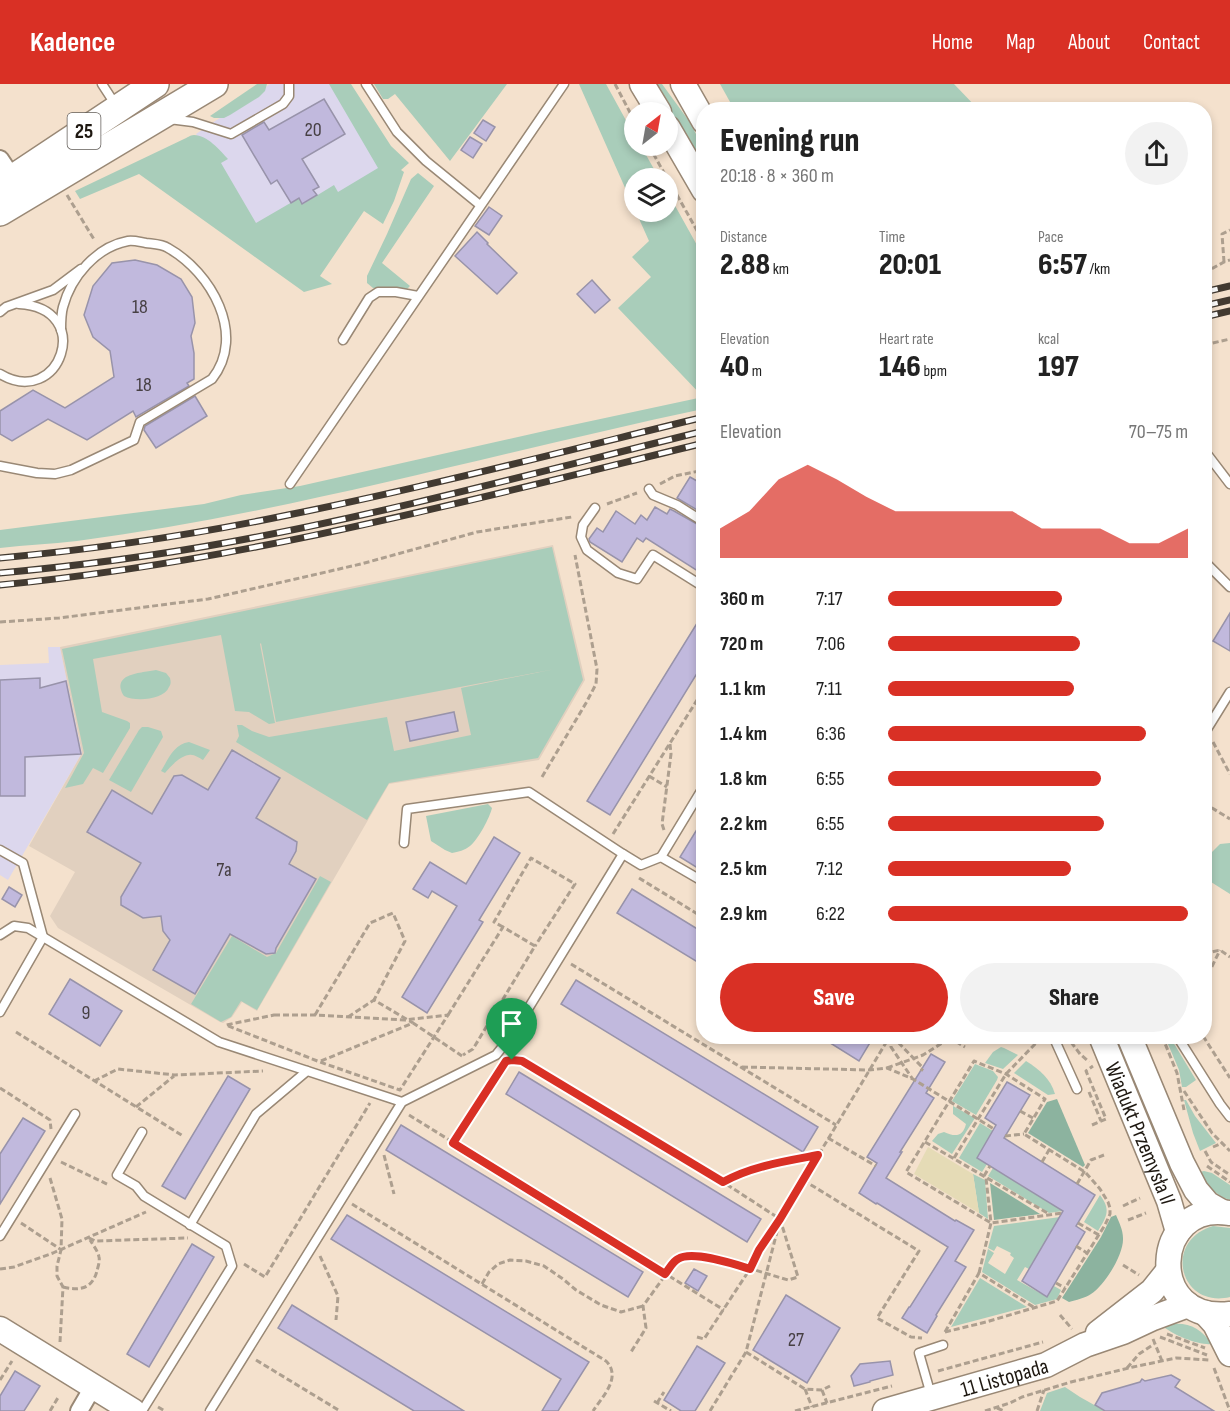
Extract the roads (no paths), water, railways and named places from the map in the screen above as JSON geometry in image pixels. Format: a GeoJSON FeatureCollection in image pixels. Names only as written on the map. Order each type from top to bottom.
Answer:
{"type":"FeatureCollection","features":[{"type":"Feature","properties":{"kind":"main road","name":"25"},"geometry":{"type":"LineString","coordinates":[[126,121],[155,84]]}},
{"type":"Feature","properties":{"kind":"main road","name":"25"},"geometry":{"type":"LineString","coordinates":[[0,212],[10,180],[126,121],[156,118],[214,84]]}},
{"type":"Feature","properties":{"kind":"main road"},"geometry":{"type":"LineString","coordinates":[[642,84],[653,102]]}},
{"type":"Feature","properties":{"kind":"main road"},"geometry":{"type":"LineString","coordinates":[[683,84],[696,107]]}},
{"type":"Feature","properties":{"kind":"main road"},"geometry":{"type":"LineString","coordinates":[[678,145],[696,176]]}},
{"type":"Feature","properties":{"kind":"main road","name":"Wiadukt Przemysła II"},"geometry":{"type":"LineString","coordinates":[[1104,1044],[1169,1201],[1178,1232]]}},
{"type":"Feature","properties":{"kind":"main road","name":"Wiadukt Przemysła II"},"geometry":{"type":"LineString","coordinates":[[1132,1044],[1182,1163],[1196,1190],[1208,1204],[1226,1212]]}},
{"type":"Feature","properties":{"kind":"main road"},"geometry":{"type":"LineString","coordinates":[[1222,1353],[1215,1324],[1178,1295],[1171,1283],[1168,1257],[1171,1244],[1186,1223],[1197,1216],[1226,1212]]}},
{"type":"Feature","properties":{"kind":"main road","name":"11 Listopada"},"geometry":{"type":"LineString","coordinates":[[885,1411],[1046,1365],[1079,1337],[1110,1323],[1152,1291],[1168,1271]]}},
{"type":"Feature","properties":{"kind":"main road"},"geometry":{"type":"LineString","coordinates":[[1197,1309],[1217,1315],[1230,1314]]}},
{"type":"Feature","properties":{"kind":"main road","name":"11 Listopada"},"geometry":{"type":"LineString","coordinates":[[1079,1337],[1117,1334],[1152,1326],[1197,1309]]}},
{"type":"Feature","properties":{"kind":"main road"},"geometry":{"type":"LineString","coordinates":[[0,1329],[132,1410]]}},
{"type":"Feature","properties":{"kind":"street"},"geometry":{"type":"LineString","coordinates":[[79,1411],[93,1387]]}},
{"type":"Feature","properties":{"kind":"lane"},"geometry":{"type":"LineString","coordinates":[[102,84],[126,121]]}},
{"type":"Feature","properties":{"kind":"lane"},"geometry":{"type":"LineString","coordinates":[[156,118],[193,122],[231,134],[283,104],[289,96],[289,84]]}},
{"type":"Feature","properties":{"kind":"lane"},"geometry":{"type":"LineString","coordinates":[[366,84],[397,132],[426,161],[480,205]]}},
{"type":"Feature","properties":{"kind":"lane"},"geometry":{"type":"LineString","coordinates":[[290,483],[564,84]]}},
{"type":"Feature","properties":{"kind":"lane"},"geometry":{"type":"LineString","coordinates":[[0,312],[6,307],[53,291],[111,247],[130,241],[167,247],[197,269],[218,300],[226,332],[224,355],[219,370],[212,379],[140,422],[134,440],[71,470],[55,474],[0,466]]}},
{"type":"Feature","properties":{"kind":"lane"},"geometry":{"type":"LineString","coordinates":[[0,374],[9,380],[35,381],[55,366],[61,355],[63,343],[62,310],[71,287],[88,263]]}},
{"type":"Feature","properties":{"kind":"lane"},"geometry":{"type":"LineString","coordinates":[[343,340],[369,298],[378,292],[418,296]]}},
{"type":"Feature","properties":{"kind":"lane"},"geometry":{"type":"LineString","coordinates":[[19,303],[32,304],[45,309],[55,318],[61,330]]}},
{"type":"Feature","properties":{"kind":"lane"},"geometry":{"type":"LineString","coordinates":[[1212,460],[1230,484]]}},
{"type":"Feature","properties":{"kind":"lane"},"geometry":{"type":"LineString","coordinates":[[649,489],[653,495],[677,505],[696,517]]}},
{"type":"Feature","properties":{"kind":"lane"},"geometry":{"type":"LineString","coordinates":[[595,508],[583,525],[581,537],[587,550],[618,573],[637,579],[653,555],[696,582]]}},
{"type":"Feature","properties":{"kind":"lane"},"geometry":{"type":"LineString","coordinates":[[1212,569],[1230,587]]}},
{"type":"Feature","properties":{"kind":"lane"},"geometry":{"type":"LineString","coordinates":[[1212,722],[1230,692]]}},
{"type":"Feature","properties":{"kind":"lane"},"geometry":{"type":"LineString","coordinates":[[404,843],[407,809],[529,792],[641,865],[661,856],[696,799]]}},
{"type":"Feature","properties":{"kind":"lane"},"geometry":{"type":"LineString","coordinates":[[0,850],[22,863],[43,937],[0,1012]]}},
{"type":"Feature","properties":{"kind":"lane"},"geometry":{"type":"LineString","coordinates":[[210,1411],[402,1102],[496,1054],[512,1035],[623,854]]}},
{"type":"Feature","properties":{"kind":"lane"},"geometry":{"type":"LineString","coordinates":[[661,856],[696,877]]}},
{"type":"Feature","properties":{"kind":"lane"},"geometry":{"type":"LineString","coordinates":[[0,935],[14,926],[28,928],[219,1042],[402,1102]]}},
{"type":"Feature","properties":{"kind":"lane"},"geometry":{"type":"LineString","coordinates":[[1057,1044],[1077,1089]]}},
{"type":"Feature","properties":{"kind":"lane"},"geometry":{"type":"LineString","coordinates":[[1182,1044],[1230,1117]]}},
{"type":"Feature","properties":{"kind":"lane"},"geometry":{"type":"LineString","coordinates":[[190,1225],[256,1114],[308,1071]]}},
{"type":"Feature","properties":{"kind":"lane"},"geometry":{"type":"LineString","coordinates":[[0,1236],[75,1114]]}},
{"type":"Feature","properties":{"kind":"lane"},"geometry":{"type":"LineString","coordinates":[[132,1410],[232,1266],[226,1246],[144,1196],[136,1186],[117,1175],[142,1132]]}},
{"type":"Feature","properties":{"kind":"lane"},"geometry":{"type":"LineString","coordinates":[[932,1398],[919,1353],[943,1345]]}},
{"type":"Feature","properties":{"kind":"railway"},"geometry":{"type":"LineString","coordinates":[[1212,290],[1230,286]]}},
{"type":"Feature","properties":{"kind":"railway"},"geometry":{"type":"LineString","coordinates":[[1212,304],[1230,300]]}},
{"type":"Feature","properties":{"kind":"railway"},"geometry":{"type":"LineString","coordinates":[[1212,315],[1230,311]]}},
{"type":"Feature","properties":{"kind":"railway"},"geometry":{"type":"LineString","coordinates":[[0,558],[145,541],[217,529],[444,481],[696,419]]}},
{"type":"Feature","properties":{"kind":"railway"},"geometry":{"type":"LineString","coordinates":[[0,573],[144,556],[290,531],[696,433]]}},
{"type":"Feature","properties":{"kind":"railway"},"geometry":{"type":"LineString","coordinates":[[0,585],[89,575],[266,545],[442,507],[696,445]]}}]}
